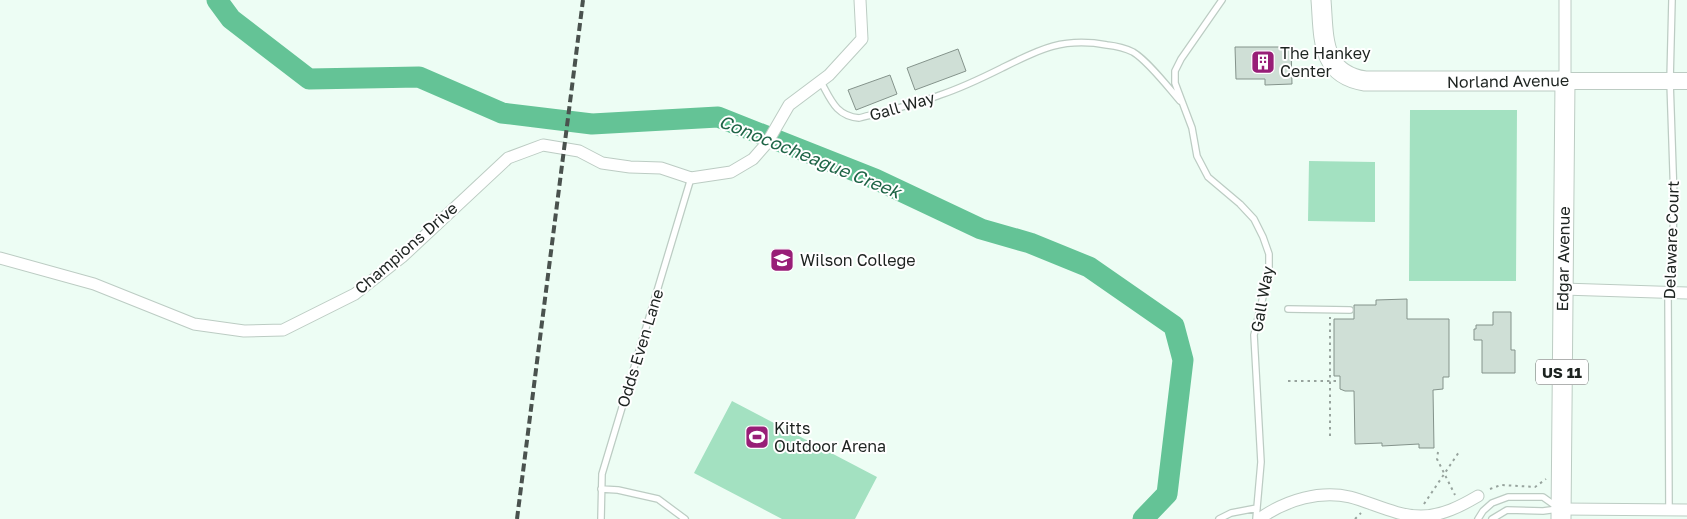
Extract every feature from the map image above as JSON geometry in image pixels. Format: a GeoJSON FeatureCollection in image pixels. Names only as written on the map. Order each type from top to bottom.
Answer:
{"type":"FeatureCollection","features":[{"type":"Feature","properties":{"kind":"main road","name":"Norland Avenue"},"geometry":{"type":"LineString","coordinates":[[1321,0],[1329,58],[1334,66],[1348,77],[1365,81],[1687,81]]}},
{"type":"Feature","properties":{"kind":"main road","name":"Edgar Avenue"},"geometry":{"type":"LineString","coordinates":[[1561,514],[1565,80]]}},
{"type":"Feature","properties":{"kind":"street"},"geometry":{"type":"LineString","coordinates":[[820,82],[829,75],[862,39],[860,0]]}},
{"type":"Feature","properties":{"kind":"street","name":"Edgar Avenue"},"geometry":{"type":"LineString","coordinates":[[1565,80],[1566,0]]}},
{"type":"Feature","properties":{"kind":"street","name":"Champions Drive"},"geometry":{"type":"LineString","coordinates":[[0,258],[94,284],[194,324],[244,331],[283,330],[355,294],[402,257],[508,158],[543,145],[579,151],[602,163],[630,168],[661,168],[691,178],[731,172],[753,159],[767,144],[784,110],[820,82]]}},
{"type":"Feature","properties":{"kind":"street"},"geometry":{"type":"LineString","coordinates":[[1563,289],[1687,293]]}},
{"type":"Feature","properties":{"kind":"street"},"geometry":{"type":"LineString","coordinates":[[1258,515],[1284,504],[1318,496],[1349,497],[1397,513],[1421,516],[1449,511],[1478,496]]}},
{"type":"Feature","properties":{"kind":"street"},"geometry":{"type":"LineString","coordinates":[[1561,514],[1687,510]]}},
{"type":"Feature","properties":{"kind":"lane"},"geometry":{"type":"LineString","coordinates":[[1182,102],[1175,83],[1175,71],[1181,59],[1222,0]]}},
{"type":"Feature","properties":{"kind":"lane","name":"Delaware Court"},"geometry":{"type":"LineString","coordinates":[[1669,510],[1668,292],[1672,277],[1674,200],[1670,81],[1672,0]]}},
{"type":"Feature","properties":{"kind":"lane","name":"Gall Way"},"geometry":{"type":"LineString","coordinates":[[820,82],[842,114],[851,118],[859,118],[939,96],[1034,52],[1062,44],[1094,42],[1118,47],[1132,52],[1141,58],[1182,102],[1192,128],[1197,156],[1208,177],[1240,204],[1254,219],[1269,254],[1269,271],[1254,335],[1261,462],[1258,515]]}},
{"type":"Feature","properties":{"kind":"lane","name":"Odds Even Lane"},"geometry":{"type":"LineString","coordinates":[[601,519],[602,474],[691,178]]}},
{"type":"Feature","properties":{"kind":"lane"},"geometry":{"type":"LineString","coordinates":[[1288,310],[1350,310]]}},
{"type":"Feature","properties":{"kind":"lane"},"geometry":{"type":"LineString","coordinates":[[601,489],[618,490],[658,499],[685,519]]}},
{"type":"Feature","properties":{"kind":"lane"},"geometry":{"type":"LineString","coordinates":[[1478,519],[1483,511],[1492,503],[1508,497],[1543,497],[1561,514]]}},
{"type":"Feature","properties":{"kind":"lane"},"geometry":{"type":"LineString","coordinates":[[1492,519],[1508,510],[1543,511],[1561,514]]}},
{"type":"Feature","properties":{"kind":"lane"},"geometry":{"type":"LineString","coordinates":[[1219,519],[1231,513],[1258,515]]}},
{"type":"Feature","properties":{"kind":"path"},"geometry":{"type":"LineString","coordinates":[[1330,310],[1330,436]]}},
{"type":"Feature","properties":{"kind":"path"},"geometry":{"type":"LineString","coordinates":[[1288,381],[1338,381]]}},
{"type":"Feature","properties":{"kind":"path"},"geometry":{"type":"LineString","coordinates":[[1438,452],[1437,458],[1458,500]]}},
{"type":"Feature","properties":{"kind":"path"},"geometry":{"type":"LineString","coordinates":[[1420,510],[1459,452]]}},
{"type":"Feature","properties":{"kind":"path"},"geometry":{"type":"LineString","coordinates":[[1490,490],[1501,485],[1535,487],[1545,479],[1549,479]]}},
{"type":"Feature","properties":{"kind":"green space"},"geometry":{"type":"Polygon","coordinates":[[[1410,110],[1517,110],[1516,281],[1409,281],[1410,110]]]}},
{"type":"Feature","properties":{"kind":"green space"},"geometry":{"type":"Polygon","coordinates":[[[1309,161],[1375,162],[1375,222],[1308,221],[1309,161]]]}},
{"type":"Feature","properties":{"kind":"green space","name":"Kitts Outdoor Arena"},"geometry":{"type":"Polygon","coordinates":[[[732,401],[877,477],[855,519],[782,519],[694,473],[732,401]]]}},
{"type":"Feature","properties":{"kind":"building","name":"The Hankey Center"},"geometry":{"type":"Polygon","coordinates":[[[1235,47],[1291,47],[1292,84],[1265,85],[1265,79],[1236,79],[1235,47]]]}},
{"type":"Feature","properties":{"kind":"building"},"geometry":{"type":"Polygon","coordinates":[[[958,49],[966,71],[915,90],[907,68],[958,49]]]}},
{"type":"Feature","properties":{"kind":"building"},"geometry":{"type":"Polygon","coordinates":[[[890,75],[897,94],[856,110],[848,90],[890,75]]]}},
{"type":"Feature","properties":{"kind":"building"},"geometry":{"type":"Polygon","coordinates":[[[1407,299],[1407,319],[1449,319],[1449,377],[1443,377],[1443,389],[1433,390],[1434,448],[1419,448],[1419,444],[1382,446],[1382,443],[1355,444],[1354,391],[1340,389],[1340,376],[1334,376],[1334,319],[1354,319],[1354,305],[1376,305],[1376,300],[1407,299]]]}},
{"type":"Feature","properties":{"kind":"building"},"geometry":{"type":"Polygon","coordinates":[[[1493,312],[1511,312],[1511,350],[1515,350],[1515,373],[1482,373],[1482,340],[1474,340],[1474,329],[1476,329],[1476,325],[1493,325],[1493,312]]]}},
{"type":"Feature","properties":{"kind":"waterway","name":"Conococheague Creek"},"geometry":{"type":"LineString","coordinates":[[217,0],[231,19],[309,79],[419,77],[502,113],[592,124],[718,117],[875,179],[981,229],[1030,243],[1089,267],[1174,326],[1183,360],[1167,494],[1143,519]]}},
{"type":"Feature","properties":{"kind":"railway"},"geometry":{"type":"LineString","coordinates":[[517,519],[583,0]]}},
{"type":"Feature","properties":{"kind":"place","name":"The Hankey Center"},"geometry":{"type":"Point","coordinates":[1263,62]}},
{"type":"Feature","properties":{"kind":"place","name":"Wilson College"},"geometry":{"type":"Point","coordinates":[782,260]}},
{"type":"Feature","properties":{"kind":"place","name":"Kitts Outdoor Arena"},"geometry":{"type":"Point","coordinates":[757,437]}}]}
